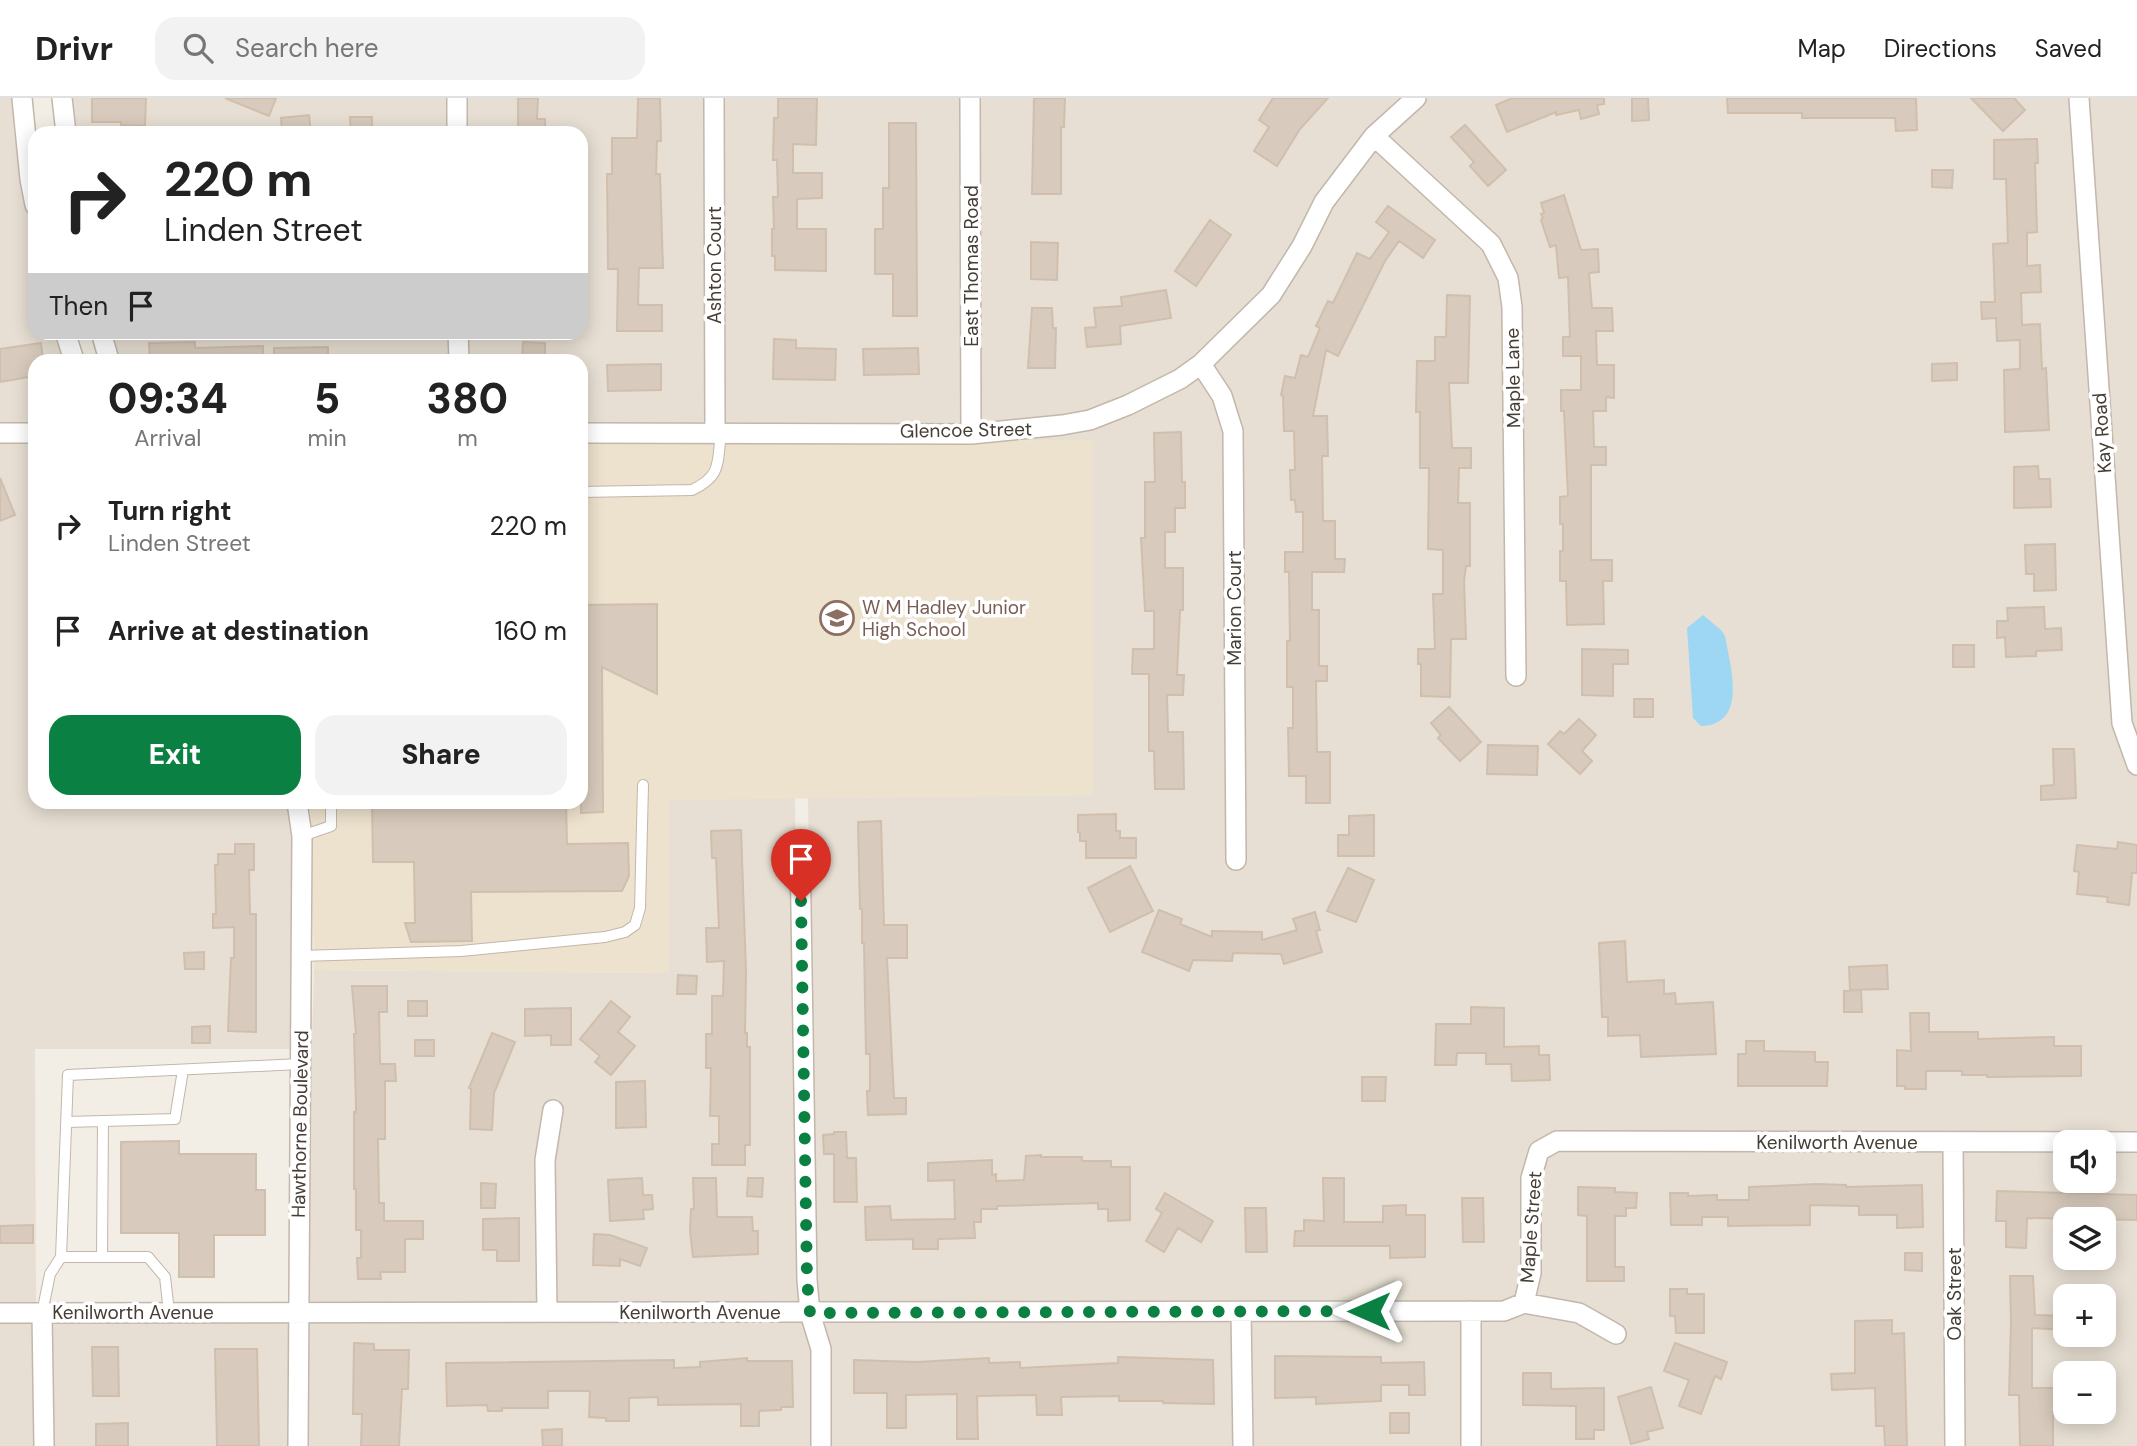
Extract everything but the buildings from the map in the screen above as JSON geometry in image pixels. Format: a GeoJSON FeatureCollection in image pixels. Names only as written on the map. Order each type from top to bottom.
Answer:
{"type":"FeatureCollection","features":[{"type":"Feature","properties":{"kind":"street"},"geometry":{"type":"LineString","coordinates":[[22,98],[28,147]]}},
{"type":"Feature","properties":{"kind":"street"},"geometry":{"type":"LineString","coordinates":[[62,98],[65,126]]}},
{"type":"Feature","properties":{"kind":"street"},"geometry":{"type":"LineString","coordinates":[[457,98],[457,126]]}},
{"type":"Feature","properties":{"kind":"street","name":"Ashton Court"},"geometry":{"type":"LineString","coordinates":[[714,98],[718,433]]}},
{"type":"Feature","properties":{"kind":"street","name":"East Thomas Road"},"geometry":{"type":"LineString","coordinates":[[970,98],[971,433]]}},
{"type":"Feature","properties":{"kind":"street","name":"Glencoe Street"},"geometry":{"type":"LineString","coordinates":[[588,433],[971,433],[1033,430],[1090,420],[1150,395],[1201,364],[1270,295],[1302,246],[1324,202],[1374,136],[1416,98]]}},
{"type":"Feature","properties":{"kind":"street","name":"Kay Road"},"geometry":{"type":"LineString","coordinates":[[2079,98],[2122,723],[2137,765]]}},
{"type":"Feature","properties":{"kind":"street","name":"Maple Lane"},"geometry":{"type":"LineString","coordinates":[[1374,136],[1491,244],[1508,278],[1512,307],[1516,676]]}},
{"type":"Feature","properties":{"kind":"street","name":"Marion Court"},"geometry":{"type":"LineString","coordinates":[[1201,364],[1222,396],[1233,431],[1236,860]]}},
{"type":"Feature","properties":{"kind":"street"},"geometry":{"type":"LineString","coordinates":[[0,433],[28,433]]}},
{"type":"Feature","properties":{"kind":"street","name":"Hawthorne Boulevard"},"geometry":{"type":"LineString","coordinates":[[298,809],[302,836],[299,1446]]}},
{"type":"Feature","properties":{"kind":"street"},"geometry":{"type":"LineString","coordinates":[[800,846],[807,1280],[810,1313],[821,1349],[821,1446]]}},
{"type":"Feature","properties":{"kind":"street"},"geometry":{"type":"LineString","coordinates":[[547,1312],[545,1160],[553,1110]]}},
{"type":"Feature","properties":{"kind":"street","name":"Kenilworth Avenue"},"geometry":{"type":"LineString","coordinates":[[1539,1151],[1557,1141],[2137,1142]]}},
{"type":"Feature","properties":{"kind":"street","name":"Oak Street"},"geometry":{"type":"LineString","coordinates":[[1954,1142],[1955,1446]]}},
{"type":"Feature","properties":{"kind":"street","name":"Maple Street"},"geometry":{"type":"LineString","coordinates":[[1524,1303],[1531,1273],[1531,1178],[1539,1151]]}},
{"type":"Feature","properties":{"kind":"street"},"geometry":{"type":"LineString","coordinates":[[1524,1303],[1579,1313],[1616,1334]]}},
{"type":"Feature","properties":{"kind":"street","name":"Kenilworth Avenue"},"geometry":{"type":"LineString","coordinates":[[0,1313],[1504,1311],[1524,1303]]}},
{"type":"Feature","properties":{"kind":"street"},"geometry":{"type":"LineString","coordinates":[[1241,1311],[1243,1446]]}},
{"type":"Feature","properties":{"kind":"street"},"geometry":{"type":"LineString","coordinates":[[1471,1311],[1471,1446]]}},
{"type":"Feature","properties":{"kind":"street"},"geometry":{"type":"LineString","coordinates":[[42,1313],[44,1446]]}},
{"type":"Feature","properties":{"kind":"lane"},"geometry":{"type":"LineString","coordinates":[[588,492],[692,490],[708,482],[717,468],[718,433]]}},
{"type":"Feature","properties":{"kind":"lane"},"geometry":{"type":"LineString","coordinates":[[301,956],[461,951],[569,941],[625,932],[635,926],[640,908],[643,785]]}},
{"type":"Feature","properties":{"kind":"lane"},"geometry":{"type":"LineString","coordinates":[[302,836],[331,826],[331,809]]}},
{"type":"Feature","properties":{"kind":"lane"},"geometry":{"type":"LineString","coordinates":[[42,1313],[50,1274],[61,1257],[68,1075],[300,1064]]}},
{"type":"Feature","properties":{"kind":"lane"},"geometry":{"type":"LineString","coordinates":[[67,1122],[175,1119],[183,1070]]}},
{"type":"Feature","properties":{"kind":"lane"},"geometry":{"type":"LineString","coordinates":[[102,1257],[103,1121]]}},
{"type":"Feature","properties":{"kind":"lane"},"geometry":{"type":"LineString","coordinates":[[61,1257],[148,1257],[165,1277],[169,1312]]}},
{"type":"Feature","properties":{"kind":"shaded area"},"geometry":{"type":"Polygon","coordinates":[[[0,98],[17,98],[21,179],[28,204],[28,340],[65,340],[68,354],[28,354],[28,426],[0,426],[0,98]]]}},
{"type":"Feature","properties":{"kind":"shaded area"},"geometry":{"type":"Polygon","coordinates":[[[70,98],[965,98],[966,428],[588,427],[588,354],[114,354],[109,340],[588,340],[588,126],[72,126],[70,98]]]}},
{"type":"Feature","properties":{"kind":"shaded area"},"geometry":{"type":"Polygon","coordinates":[[[978,98],[2137,98],[2137,1446],[832,1446],[830,1347],[816,1280],[808,798],[1092,795],[1092,440],[979,440],[978,98]]]}},
{"type":"Feature","properties":{"kind":"shaded area"},"geometry":{"type":"Polygon","coordinates":[[[0,440],[28,441],[28,809],[293,809],[297,1049],[35,1049],[36,1307],[0,1307],[0,440]]]}},
{"type":"Feature","properties":{"kind":"shaded area","name":"W M Hadley Junior High School"},"geometry":{"type":"Polygon","coordinates":[[[1092,440],[1093,795],[669,800],[669,973],[314,970],[310,809],[588,809],[588,441],[1092,440]]]}},
{"type":"Feature","properties":{"kind":"shaded area"},"geometry":{"type":"Polygon","coordinates":[[[795,798],[802,1306],[304,1304],[314,970],[669,973],[669,800],[795,798]]]}},
{"type":"Feature","properties":{"kind":"shaded area"},"geometry":{"type":"Polygon","coordinates":[[[293,1318],[295,1446],[0,1446],[0,1321],[293,1318]]]}},
{"type":"Feature","properties":{"kind":"shaded area"},"geometry":{"type":"Polygon","coordinates":[[[805,1318],[815,1351],[816,1446],[306,1446],[304,1320],[805,1318]]]}},
{"type":"Feature","properties":{"kind":"water"},"geometry":{"type":"Polygon","coordinates":[[[1703,615],[1725,636],[1733,692],[1726,716],[1716,723],[1701,726],[1693,718],[1687,628],[1703,615]]]}},
{"type":"Feature","properties":{"kind":"place","name":"W M Hadley Junior High School"},"geometry":{"type":"Point","coordinates":[837,618]}},
{"type":"Feature","properties":{"kind":"route"},"geometry":{"type":"LineString","coordinates":[[801,901],[807,1280],[810,1313],[1369,1311]]}}]}
